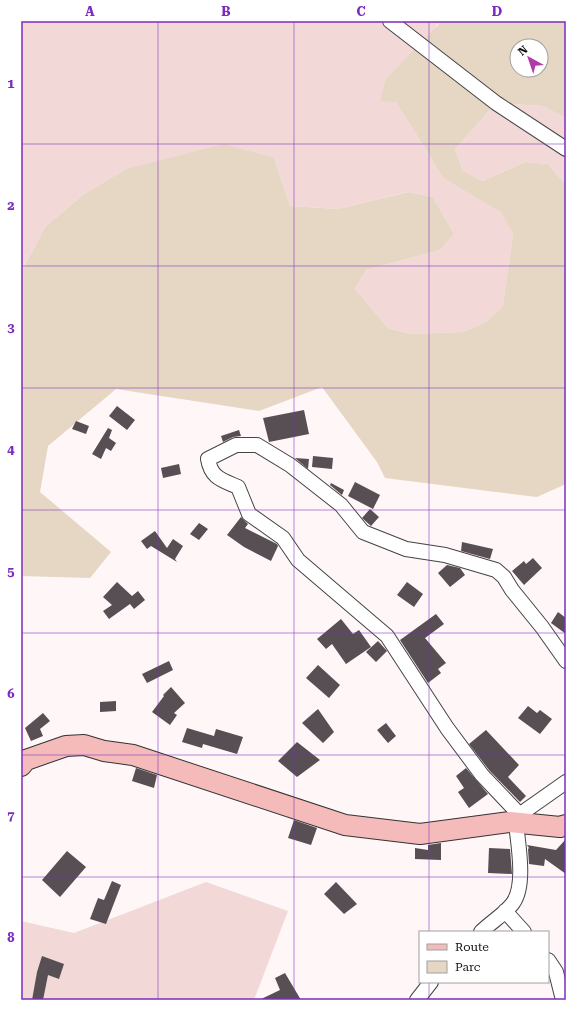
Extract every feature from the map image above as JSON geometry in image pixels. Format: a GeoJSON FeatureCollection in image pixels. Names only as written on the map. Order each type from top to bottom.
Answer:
{"type":"FeatureCollection","features":[{"type":"Feature","properties":{"kind":"main road"},"geometry":{"type":"LineString","coordinates":[[22,761],[66,746],[84,745],[104,751],[133,755],[319,818],[345,825],[377,830],[420,834],[515,819],[560,827],[566,826]]}},
{"type":"Feature","properties":{"kind":"street"},"geometry":{"type":"LineString","coordinates":[[390,21],[496,103],[566,149]]}},
{"type":"Feature","properties":{"kind":"street"},"geometry":{"type":"LineString","coordinates":[[482,931],[514,902],[517,893],[520,870],[515,819],[448,728],[387,636],[298,560],[283,538],[248,514],[238,487],[217,478],[210,470],[208,459],[236,445],[257,445],[290,466],[341,505],[363,532],[406,549],[445,555],[496,570],[542,627],[566,660]]}},
{"type":"Feature","properties":{"kind":"street"},"geometry":{"type":"LineString","coordinates":[[515,819],[566,782]]}},
{"type":"Feature","properties":{"kind":"street"},"geometry":{"type":"LineString","coordinates":[[505,911],[523,931]]}},
{"type":"Feature","properties":{"kind":"street"},"geometry":{"type":"LineString","coordinates":[[549,962],[556,972],[563,1000]]}},
{"type":"Feature","properties":{"kind":"street"},"geometry":{"type":"LineString","coordinates":[[417,1000],[430,983]]}},
{"type":"Feature","properties":{"kind":"shaded area"},"geometry":{"type":"Polygon","coordinates":[[[21,21],[439,21],[396,102],[444,179],[502,212],[513,234],[503,306],[486,322],[463,332],[410,334],[388,328],[355,289],[366,270],[440,250],[454,234],[433,197],[407,192],[338,209],[290,206],[274,158],[126,169],[84,194],[45,227],[21,273],[21,21]]]}},
{"type":"Feature","properties":{"kind":"shaded area"},"geometry":{"type":"Polygon","coordinates":[[[496,103],[542,106],[566,118],[566,185],[548,164],[525,162],[483,181],[463,171],[455,149],[496,103]]]}},
{"type":"Feature","properties":{"kind":"shaded area"},"geometry":{"type":"Polygon","coordinates":[[[206,882],[288,911],[254,1000],[21,1000],[21,921],[74,933],[206,882]]]}},
{"type":"Feature","properties":{"kind":"green space"},"geometry":{"type":"Polygon","coordinates":[[[439,21],[566,21],[566,118],[542,106],[496,103],[455,149],[463,171],[483,181],[525,162],[548,164],[566,185],[566,484],[537,497],[385,478],[377,462],[322,387],[259,411],[116,389],[48,446],[40,492],[111,552],[90,578],[21,576],[21,273],[45,227],[84,194],[126,169],[224,144],[274,158],[290,206],[338,209],[408,192],[433,197],[454,234],[440,250],[366,270],[355,289],[388,328],[410,334],[463,332],[486,322],[503,306],[513,234],[501,212],[444,179],[396,102],[380,101],[386,79],[438,25],[439,21]]]}},
{"type":"Feature","properties":{"kind":"building"},"geometry":{"type":"Polygon","coordinates":[[[117,406],[135,420],[127,430],[109,416],[117,406]]]}},
{"type":"Feature","properties":{"kind":"building"},"geometry":{"type":"Polygon","coordinates":[[[304,410],[309,434],[269,442],[263,418],[304,410]]]}},
{"type":"Feature","properties":{"kind":"building"},"geometry":{"type":"Polygon","coordinates":[[[76,421],[89,426],[86,434],[72,429],[76,421]]]}},
{"type":"Feature","properties":{"kind":"building"},"geometry":{"type":"Polygon","coordinates":[[[108,428],[112,430],[109,438],[116,443],[111,451],[106,448],[101,459],[92,454],[108,428]]]}},
{"type":"Feature","properties":{"kind":"building"},"geometry":{"type":"Polygon","coordinates":[[[239,430],[241,436],[233,437],[223,442],[221,436],[239,430]]]}},
{"type":"Feature","properties":{"kind":"building"},"geometry":{"type":"Polygon","coordinates":[[[313,456],[333,458],[332,469],[312,467],[313,456]]]}},
{"type":"Feature","properties":{"kind":"building"},"geometry":{"type":"Polygon","coordinates":[[[295,458],[309,459],[308,469],[295,458]]]}},
{"type":"Feature","properties":{"kind":"building"},"geometry":{"type":"Polygon","coordinates":[[[179,464],[181,474],[163,478],[161,468],[179,464]]]}},
{"type":"Feature","properties":{"kind":"building"},"geometry":{"type":"Polygon","coordinates":[[[355,482],[380,495],[373,509],[348,496],[355,482]]]}},
{"type":"Feature","properties":{"kind":"building"},"geometry":{"type":"Polygon","coordinates":[[[331,483],[344,490],[342,495],[330,485],[331,483]]]}},
{"type":"Feature","properties":{"kind":"building"},"geometry":{"type":"Polygon","coordinates":[[[370,509],[379,517],[371,526],[362,518],[370,509]]]}},
{"type":"Feature","properties":{"kind":"building"},"geometry":{"type":"Polygon","coordinates":[[[241,517],[248,524],[245,528],[277,544],[278,546],[271,561],[244,547],[227,535],[241,517]]]}},
{"type":"Feature","properties":{"kind":"building"},"geometry":{"type":"Polygon","coordinates":[[[199,523],[208,529],[199,540],[190,534],[199,523]]]}},
{"type":"Feature","properties":{"kind":"building"},"geometry":{"type":"Polygon","coordinates":[[[155,531],[167,548],[173,539],[183,546],[175,559],[177,562],[151,546],[147,549],[141,541],[155,531]]]}},
{"type":"Feature","properties":{"kind":"building"},"geometry":{"type":"Polygon","coordinates":[[[462,542],[493,549],[490,559],[461,551],[462,542]]]}},
{"type":"Feature","properties":{"kind":"building"},"geometry":{"type":"Polygon","coordinates":[[[533,558],[542,568],[524,585],[512,571],[524,561],[526,564],[533,558]]]}},
{"type":"Feature","properties":{"kind":"building"},"geometry":{"type":"Polygon","coordinates":[[[447,565],[460,568],[465,575],[450,587],[438,573],[447,565]]]}},
{"type":"Feature","properties":{"kind":"building"},"geometry":{"type":"Polygon","coordinates":[[[117,582],[132,596],[138,591],[145,600],[134,609],[130,604],[109,619],[103,611],[112,605],[103,597],[117,582]]]}},
{"type":"Feature","properties":{"kind":"building"},"geometry":{"type":"Polygon","coordinates":[[[407,582],[423,594],[414,607],[397,595],[407,582]]]}},
{"type":"Feature","properties":{"kind":"building"},"geometry":{"type":"Polygon","coordinates":[[[558,612],[566,618],[566,634],[551,623],[558,612]]]}},
{"type":"Feature","properties":{"kind":"building"},"geometry":{"type":"Polygon","coordinates":[[[436,614],[444,624],[425,638],[446,663],[438,669],[441,673],[428,683],[400,640],[436,614]]]}},
{"type":"Feature","properties":{"kind":"building"},"geometry":{"type":"Polygon","coordinates":[[[341,619],[353,634],[359,630],[371,647],[346,664],[332,644],[326,649],[317,639],[341,619]]]}},
{"type":"Feature","properties":{"kind":"building"},"geometry":{"type":"Polygon","coordinates":[[[378,641],[387,651],[376,662],[366,652],[378,641]]]}},
{"type":"Feature","properties":{"kind":"building"},"geometry":{"type":"Polygon","coordinates":[[[169,661],[173,670],[147,683],[142,674],[169,661]]]}},
{"type":"Feature","properties":{"kind":"building"},"geometry":{"type":"Polygon","coordinates":[[[318,665],[340,685],[329,698],[306,678],[318,665]]]}},
{"type":"Feature","properties":{"kind":"building"},"geometry":{"type":"Polygon","coordinates":[[[171,687],[185,703],[174,713],[177,715],[170,725],[152,712],[164,696],[163,695],[171,687]]]}},
{"type":"Feature","properties":{"kind":"building"},"geometry":{"type":"Polygon","coordinates":[[[116,701],[116,711],[100,712],[100,702],[116,701]]]}},
{"type":"Feature","properties":{"kind":"building"},"geometry":{"type":"Polygon","coordinates":[[[528,706],[537,713],[540,710],[552,719],[540,734],[518,718],[528,706]]]}},
{"type":"Feature","properties":{"kind":"building"},"geometry":{"type":"Polygon","coordinates":[[[318,709],[334,732],[323,743],[302,723],[318,709]]]}},
{"type":"Feature","properties":{"kind":"building"},"geometry":{"type":"Polygon","coordinates":[[[43,713],[50,721],[40,729],[43,736],[31,741],[25,728],[43,713]]]}},
{"type":"Feature","properties":{"kind":"building"},"geometry":{"type":"Polygon","coordinates":[[[386,723],[396,736],[388,743],[377,730],[386,723]]]}},
{"type":"Feature","properties":{"kind":"building"},"geometry":{"type":"Polygon","coordinates":[[[187,728],[214,736],[216,729],[243,737],[237,754],[203,744],[202,748],[182,742],[187,728]]]}},
{"type":"Feature","properties":{"kind":"building"},"geometry":{"type":"Polygon","coordinates":[[[486,730],[519,765],[508,777],[526,796],[520,802],[489,770],[469,744],[486,730]]]}},
{"type":"Feature","properties":{"kind":"building"},"geometry":{"type":"Polygon","coordinates":[[[297,742],[320,760],[297,777],[278,761],[297,742]]]}},
{"type":"Feature","properties":{"kind":"building"},"geometry":{"type":"Polygon","coordinates":[[[136,768],[157,775],[154,788],[132,781],[136,768]]]}},
{"type":"Feature","properties":{"kind":"building"},"geometry":{"type":"Polygon","coordinates":[[[466,768],[488,794],[469,808],[458,792],[464,788],[456,776],[466,768]]]}},
{"type":"Feature","properties":{"kind":"building"},"geometry":{"type":"Polygon","coordinates":[[[294,820],[317,828],[311,845],[288,838],[294,820]]]}},
{"type":"Feature","properties":{"kind":"building"},"geometry":{"type":"Polygon","coordinates":[[[566,839],[566,874],[545,859],[544,866],[529,864],[529,848],[527,845],[556,850],[566,839]]]}},
{"type":"Feature","properties":{"kind":"building"},"geometry":{"type":"Polygon","coordinates":[[[441,843],[441,860],[415,859],[415,848],[428,850],[428,845],[441,843]]]}},
{"type":"Feature","properties":{"kind":"building"},"geometry":{"type":"Polygon","coordinates":[[[489,848],[510,849],[512,874],[488,873],[489,848]]]}},
{"type":"Feature","properties":{"kind":"building"},"geometry":{"type":"Polygon","coordinates":[[[67,851],[86,867],[60,897],[42,880],[67,851]]]}},
{"type":"Feature","properties":{"kind":"building"},"geometry":{"type":"Polygon","coordinates":[[[112,881],[121,885],[106,924],[90,919],[98,898],[104,900],[112,881]]]}},
{"type":"Feature","properties":{"kind":"building"},"geometry":{"type":"Polygon","coordinates":[[[336,882],[357,904],[344,914],[324,894],[336,882]]]}},
{"type":"Feature","properties":{"kind":"building"},"geometry":{"type":"Polygon","coordinates":[[[42,956],[64,964],[59,979],[48,975],[43,1000],[32,1000],[37,972],[42,956]]]}},
{"type":"Feature","properties":{"kind":"building"},"geometry":{"type":"Polygon","coordinates":[[[285,973],[301,1000],[259,1000],[280,990],[275,978],[285,973]]]}}]}
